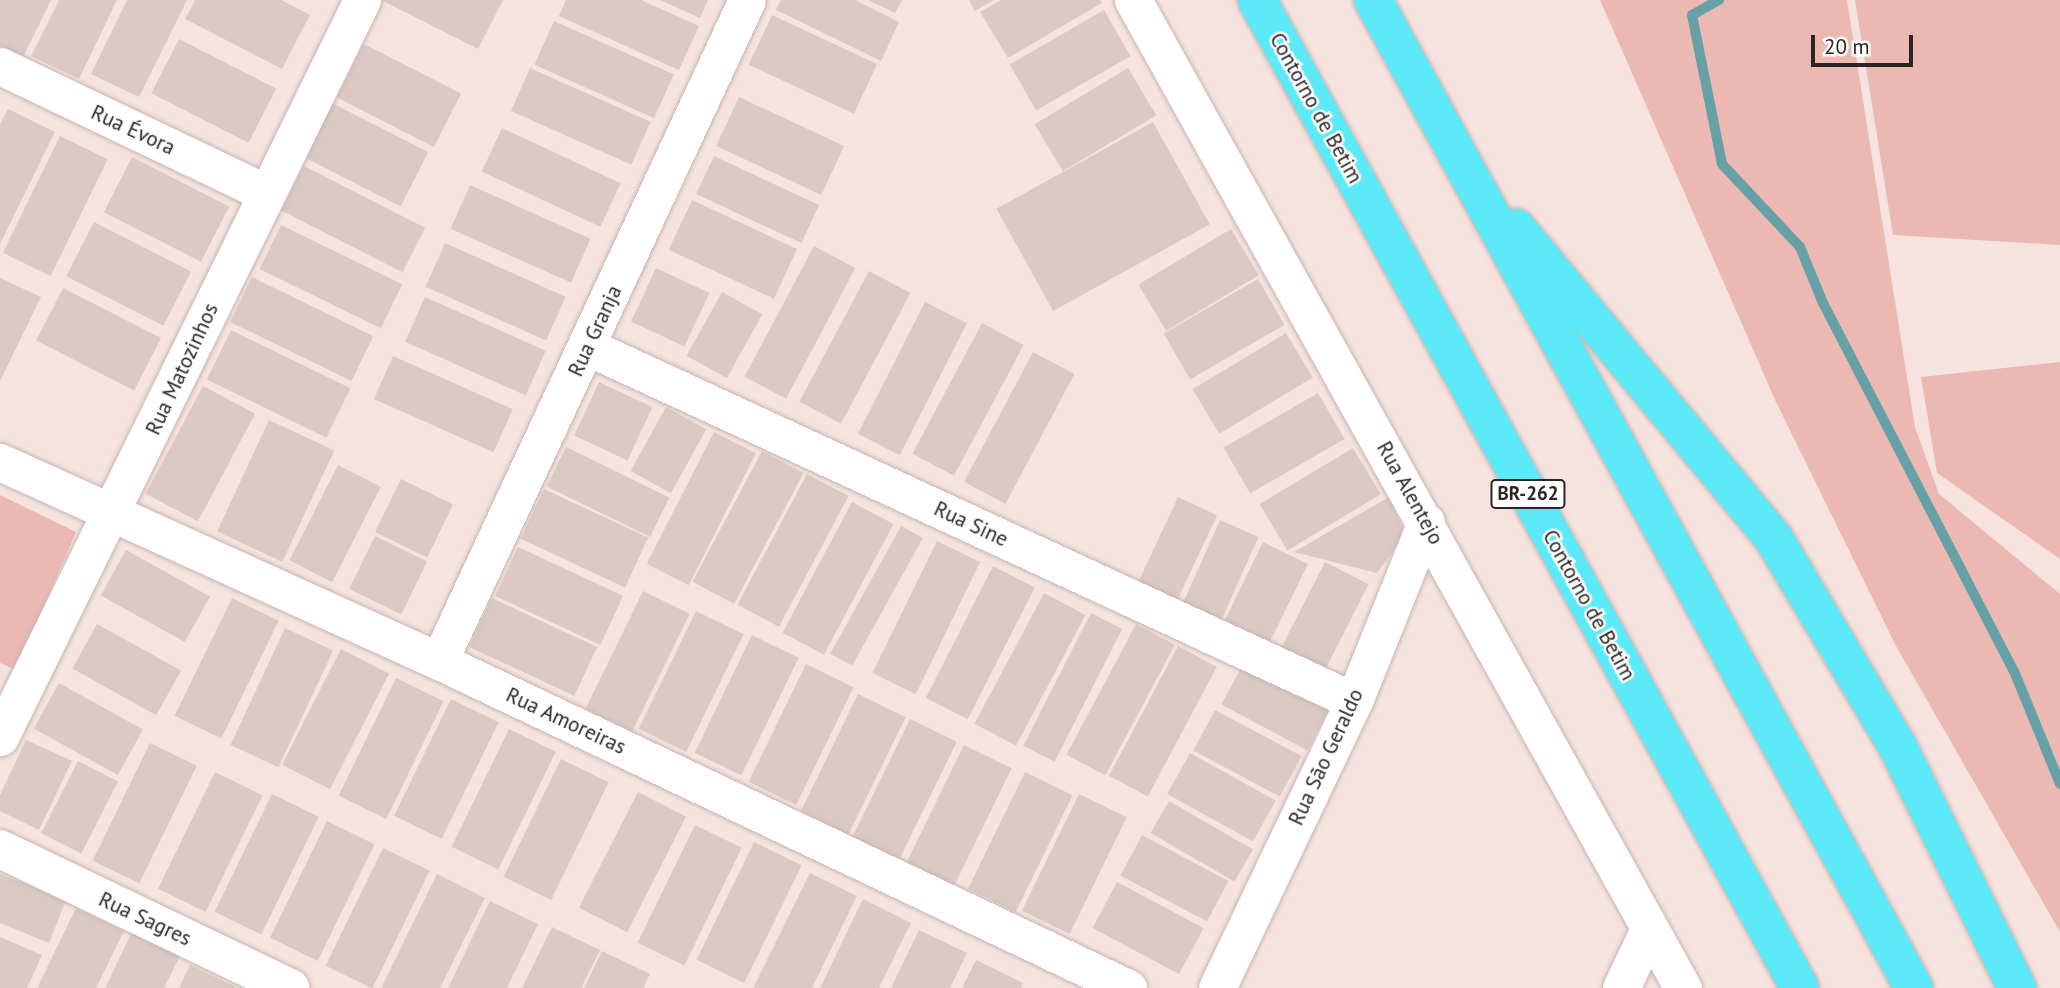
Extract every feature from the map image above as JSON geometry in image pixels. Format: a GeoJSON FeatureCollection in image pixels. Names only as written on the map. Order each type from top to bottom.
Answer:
{"type":"FeatureCollection","features":[{"type":"Feature","properties":{"kind":"highway","name":"Contorno de Betim"},"geometry":{"type":"LineString","coordinates":[[1257,0],[1800,988]]}},
{"type":"Feature","properties":{"kind":"highway"},"geometry":{"type":"LineString","coordinates":[[1373,0],[1914,988]]}},
{"type":"Feature","properties":{"kind":"highway"},"geometry":{"type":"LineString","coordinates":[[1463,166],[1774,539],[1898,747],[2017,988]]}},
{"type":"Feature","properties":{"kind":"highway"},"geometry":{"type":"LineString","coordinates":[[1995,945],[2040,988]]}},
{"type":"Feature","properties":{"kind":"street","name":"Rua Matozinhos"},"geometry":{"type":"LineString","coordinates":[[0,737],[113,515],[266,193],[362,0]]}},
{"type":"Feature","properties":{"kind":"street","name":"Rua Granja"},"geometry":{"type":"LineString","coordinates":[[439,661],[588,347],[747,0]]}},
{"type":"Feature","properties":{"kind":"street","name":"Rua Alentejo"},"geometry":{"type":"LineString","coordinates":[[1133,0],[1426,522],[1683,988]]}},
{"type":"Feature","properties":{"kind":"street","name":"Rua Évora"},"geometry":{"type":"LineString","coordinates":[[0,66],[266,193]]}},
{"type":"Feature","properties":{"kind":"street","name":"Rua Sine"},"geometry":{"type":"LineString","coordinates":[[588,347],[1354,701]]}},
{"type":"Feature","properties":{"kind":"street","name":"Rua Amoreiras"},"geometry":{"type":"LineString","coordinates":[[0,462],[439,661],[1128,988]]}},
{"type":"Feature","properties":{"kind":"street","name":"Rua São Geraldo"},"geometry":{"type":"LineString","coordinates":[[1217,988],[1354,701],[1426,522]]}},
{"type":"Feature","properties":{"kind":"street","name":"Rua Sagres"},"geometry":{"type":"LineString","coordinates":[[0,849],[290,988]]}},
{"type":"Feature","properties":{"kind":"street"},"geometry":{"type":"LineString","coordinates":[[1621,988],[1649,929]]}},
{"type":"Feature","properties":{"kind":"shaded area"},"geometry":{"type":"Polygon","coordinates":[[[1600,0],[1847,0],[1915,427],[1939,494],[2060,594],[2060,932],[1896,646],[1776,402],[1600,0]]]}},
{"type":"Feature","properties":{"kind":"shaded area"},"geometry":{"type":"Polygon","coordinates":[[[1855,0],[2060,0],[2060,245],[1893,235],[1855,0]]]}},
{"type":"Feature","properties":{"kind":"shaded area"},"geometry":{"type":"Polygon","coordinates":[[[2060,362],[2060,559],[1937,473],[1921,377],[2060,362]]]}},
{"type":"Feature","properties":{"kind":"shaded area"},"geometry":{"type":"Polygon","coordinates":[[[0,495],[76,532],[16,670],[0,663],[0,495]]]}},
{"type":"Feature","properties":{"kind":"building"},"geometry":{"type":"Polygon","coordinates":[[[0,0],[51,0],[23,57],[0,46],[0,0]]]}},
{"type":"Feature","properties":{"kind":"building"},"geometry":{"type":"Polygon","coordinates":[[[59,0],[117,0],[79,79],[31,56],[59,0]]]}},
{"type":"Feature","properties":{"kind":"building"},"geometry":{"type":"Polygon","coordinates":[[[127,0],[187,0],[139,97],[91,74],[127,0]]]}},
{"type":"Feature","properties":{"kind":"building"},"geometry":{"type":"Polygon","coordinates":[[[195,0],[281,0],[310,15],[282,69],[185,19],[195,0]]]}},
{"type":"Feature","properties":{"kind":"building"},"geometry":{"type":"Polygon","coordinates":[[[381,0],[503,0],[478,49],[381,0]]]}},
{"type":"Feature","properties":{"kind":"building"},"geometry":{"type":"Polygon","coordinates":[[[566,0],[641,0],[699,26],[679,70],[559,16],[566,0]]]}},
{"type":"Feature","properties":{"kind":"building"},"geometry":{"type":"Polygon","coordinates":[[[660,0],[708,0],[700,18],[660,0]]]}},
{"type":"Feature","properties":{"kind":"building"},"geometry":{"type":"Polygon","coordinates":[[[781,0],[855,0],[899,22],[881,61],[776,10],[781,0]]]}},
{"type":"Feature","properties":{"kind":"building"},"geometry":{"type":"Polygon","coordinates":[[[868,0],[902,0],[895,13],[868,0]]]}},
{"type":"Feature","properties":{"kind":"building"},"geometry":{"type":"Polygon","coordinates":[[[969,0],[994,0],[975,11],[969,0]]]}},
{"type":"Feature","properties":{"kind":"building"},"geometry":{"type":"Polygon","coordinates":[[[1001,0],[1100,0],[1102,3],[1008,58],[980,12],[1001,0]]]}},
{"type":"Feature","properties":{"kind":"building"},"geometry":{"type":"Polygon","coordinates":[[[1104,10],[1130,56],[1036,110],[1010,64],[1104,10]]]}},
{"type":"Feature","properties":{"kind":"building"},"geometry":{"type":"Polygon","coordinates":[[[772,15],[877,64],[854,114],[749,65],[772,15]]]}},
{"type":"Feature","properties":{"kind":"building"},"geometry":{"type":"Polygon","coordinates":[[[554,21],[674,74],[654,118],[534,65],[554,21]]]}},
{"type":"Feature","properties":{"kind":"building"},"geometry":{"type":"Polygon","coordinates":[[[179,39],[276,88],[248,143],[151,93],[179,39]]]}},
{"type":"Feature","properties":{"kind":"building"},"geometry":{"type":"Polygon","coordinates":[[[364,44],[461,93],[434,147],[337,97],[364,44]]]}},
{"type":"Feature","properties":{"kind":"building"},"geometry":{"type":"Polygon","coordinates":[[[530,68],[651,122],[631,165],[511,111],[530,68]]]}},
{"type":"Feature","properties":{"kind":"building"},"geometry":{"type":"Polygon","coordinates":[[[1128,68],[1156,115],[1063,171],[1035,124],[1128,68]]]}},
{"type":"Feature","properties":{"kind":"building"},"geometry":{"type":"Polygon","coordinates":[[[739,97],[844,146],[821,195],[716,146],[739,97]]]}},
{"type":"Feature","properties":{"kind":"building"},"geometry":{"type":"Polygon","coordinates":[[[332,103],[428,152],[401,206],[304,157],[332,103]]]}},
{"type":"Feature","properties":{"kind":"building"},"geometry":{"type":"Polygon","coordinates":[[[8,109],[55,132],[0,244],[0,124],[8,109]]]}},
{"type":"Feature","properties":{"kind":"building"},"geometry":{"type":"Polygon","coordinates":[[[1153,122],[1210,224],[1053,311],[996,209],[1153,122]]]}},
{"type":"Feature","properties":{"kind":"building"},"geometry":{"type":"Polygon","coordinates":[[[502,128],[621,183],[600,227],[482,172],[502,128]]]}},
{"type":"Feature","properties":{"kind":"building"},"geometry":{"type":"Polygon","coordinates":[[[60,136],[108,159],[51,276],[3,253],[60,136]]]}},
{"type":"Feature","properties":{"kind":"building"},"geometry":{"type":"Polygon","coordinates":[[[714,156],[819,205],[801,243],[696,194],[714,156]]]}},
{"type":"Feature","properties":{"kind":"building"},"geometry":{"type":"Polygon","coordinates":[[[132,157],[229,206],[201,262],[104,212],[132,157]]]}},
{"type":"Feature","properties":{"kind":"building"},"geometry":{"type":"Polygon","coordinates":[[[304,166],[425,228],[402,272],[281,211],[304,166]]]}},
{"type":"Feature","properties":{"kind":"building"},"geometry":{"type":"Polygon","coordinates":[[[470,185],[591,239],[571,283],[450,229],[470,185]]]}},
{"type":"Feature","properties":{"kind":"building"},"geometry":{"type":"Polygon","coordinates":[[[692,200],[797,249],[774,299],[669,250],[692,200]]]}},
{"type":"Feature","properties":{"kind":"building"},"geometry":{"type":"Polygon","coordinates":[[[94,222],[191,271],[163,326],[66,276],[94,222]]]}},
{"type":"Feature","properties":{"kind":"building"},"geometry":{"type":"Polygon","coordinates":[[[281,225],[402,284],[381,328],[260,269],[281,225]]]}},
{"type":"Feature","properties":{"kind":"building"},"geometry":{"type":"Polygon","coordinates":[[[1231,229],[1259,275],[1166,331],[1138,285],[1231,229]]]}},
{"type":"Feature","properties":{"kind":"building"},"geometry":{"type":"Polygon","coordinates":[[[445,243],[566,297],[546,341],[425,287],[445,243]]]}},
{"type":"Feature","properties":{"kind":"building"},"geometry":{"type":"Polygon","coordinates":[[[814,246],[855,268],[786,399],[745,377],[814,246]]]}},
{"type":"Feature","properties":{"kind":"building"},"geometry":{"type":"Polygon","coordinates":[[[656,268],[709,293],[685,346],[631,321],[656,268]]]}},
{"type":"Feature","properties":{"kind":"building"},"geometry":{"type":"Polygon","coordinates":[[[869,271],[910,293],[841,424],[800,402],[869,271]]]}},
{"type":"Feature","properties":{"kind":"building"},"geometry":{"type":"Polygon","coordinates":[[[252,277],[373,336],[351,381],[230,322],[252,277]]]}},
{"type":"Feature","properties":{"kind":"building"},"geometry":{"type":"Polygon","coordinates":[[[0,278],[41,297],[0,381],[0,278]]]}},
{"type":"Feature","properties":{"kind":"building"},"geometry":{"type":"Polygon","coordinates":[[[1258,279],[1284,325],[1190,379],[1164,334],[1258,279]]]}},
{"type":"Feature","properties":{"kind":"building"},"geometry":{"type":"Polygon","coordinates":[[[63,288],[161,338],[134,391],[36,341],[63,288]]]}},
{"type":"Feature","properties":{"kind":"building"},"geometry":{"type":"Polygon","coordinates":[[[722,292],[762,314],[727,378],[687,356],[722,292]]]}},
{"type":"Feature","properties":{"kind":"building"},"geometry":{"type":"Polygon","coordinates":[[[425,297],[546,351],[526,395],[405,342],[425,297]]]}},
{"type":"Feature","properties":{"kind":"building"},"geometry":{"type":"Polygon","coordinates":[[[925,302],[967,323],[900,455],[858,434],[925,302]]]}},
{"type":"Feature","properties":{"kind":"building"},"geometry":{"type":"Polygon","coordinates":[[[982,323],[1023,345],[954,476],[913,454],[982,323]]]}},
{"type":"Feature","properties":{"kind":"building"},"geometry":{"type":"Polygon","coordinates":[[[231,330],[351,388],[326,438],[207,379],[231,330]]]}},
{"type":"Feature","properties":{"kind":"building"},"geometry":{"type":"Polygon","coordinates":[[[1286,333],[1313,378],[1219,434],[1193,389],[1286,333]]]}},
{"type":"Feature","properties":{"kind":"building"},"geometry":{"type":"Polygon","coordinates":[[[1033,352],[1074,374],[1005,504],[964,482],[1033,352]]]}},
{"type":"Feature","properties":{"kind":"building"},"geometry":{"type":"Polygon","coordinates":[[[393,356],[513,409],[494,452],[374,399],[393,356]]]}},
{"type":"Feature","properties":{"kind":"building"},"geometry":{"type":"Polygon","coordinates":[[[599,382],[652,407],[628,460],[574,435],[599,382]]]}},
{"type":"Feature","properties":{"kind":"building"},"geometry":{"type":"Polygon","coordinates":[[[203,386],[255,414],[198,521],[146,494],[203,386]]]}},
{"type":"Feature","properties":{"kind":"building"},"geometry":{"type":"Polygon","coordinates":[[[1318,393],[1344,439],[1250,493],[1224,448],[1318,393]]]}},
{"type":"Feature","properties":{"kind":"building"},"geometry":{"type":"Polygon","coordinates":[[[666,407],[706,429],[671,493],[631,471],[666,407]]]}},
{"type":"Feature","properties":{"kind":"building"},"geometry":{"type":"Polygon","coordinates":[[[269,420],[334,450],[282,562],[217,531],[269,420]]]}},
{"type":"Feature","properties":{"kind":"building"},"geometry":{"type":"Polygon","coordinates":[[[714,432],[756,453],[689,585],[647,564],[714,432]]]}},
{"type":"Feature","properties":{"kind":"building"},"geometry":{"type":"Polygon","coordinates":[[[566,447],[669,497],[650,537],[547,487],[566,447]]]}},
{"type":"Feature","properties":{"kind":"building"},"geometry":{"type":"Polygon","coordinates":[[[1353,448],[1381,494],[1287,550],[1260,504],[1353,448]]]}},
{"type":"Feature","properties":{"kind":"building"},"geometry":{"type":"Polygon","coordinates":[[[762,451],[803,473],[734,604],[693,582],[762,451]]]}},
{"type":"Feature","properties":{"kind":"building"},"geometry":{"type":"Polygon","coordinates":[[[338,465],[381,487],[332,582],[289,560],[338,465]]]}},
{"type":"Feature","properties":{"kind":"building"},"geometry":{"type":"Polygon","coordinates":[[[807,474],[848,496],[779,627],[738,605],[807,474]]]}},
{"type":"Feature","properties":{"kind":"building"},"geometry":{"type":"Polygon","coordinates":[[[401,479],[453,504],[427,557],[375,532],[401,479]]]}},
{"type":"Feature","properties":{"kind":"building"},"geometry":{"type":"Polygon","coordinates":[[[544,489],[648,538],[625,587],[521,539],[544,489]]]}},
{"type":"Feature","properties":{"kind":"building"},"geometry":{"type":"Polygon","coordinates":[[[1178,497],[1217,515],[1176,602],[1137,584],[1178,497]]]}},
{"type":"Feature","properties":{"kind":"building"},"geometry":{"type":"Polygon","coordinates":[[[1389,497],[1405,535],[1377,573],[1294,552],[1389,497]]]}},
{"type":"Feature","properties":{"kind":"building"},"geometry":{"type":"Polygon","coordinates":[[[852,502],[893,524],[824,655],[783,633],[852,502]]]}},
{"type":"Feature","properties":{"kind":"building"},"geometry":{"type":"Polygon","coordinates":[[[1220,520],[1258,537],[1219,625],[1181,608],[1220,520]]]}},
{"type":"Feature","properties":{"kind":"building"},"geometry":{"type":"Polygon","coordinates":[[[901,526],[923,538],[852,666],[830,654],[901,526]]]}},
{"type":"Feature","properties":{"kind":"building"},"geometry":{"type":"Polygon","coordinates":[[[375,536],[427,561],[401,614],[349,589],[375,536]]]}},
{"type":"Feature","properties":{"kind":"building"},"geometry":{"type":"Polygon","coordinates":[[[937,541],[980,562],[916,694],[873,673],[937,541]]]}},
{"type":"Feature","properties":{"kind":"building"},"geometry":{"type":"Polygon","coordinates":[[[1263,542],[1308,564],[1266,650],[1221,628],[1263,542]]]}},
{"type":"Feature","properties":{"kind":"building"},"geometry":{"type":"Polygon","coordinates":[[[518,547],[623,596],[600,645],[495,596],[518,547]]]}},
{"type":"Feature","properties":{"kind":"building"},"geometry":{"type":"Polygon","coordinates":[[[126,550],[210,597],[185,642],[101,595],[126,550]]]}},
{"type":"Feature","properties":{"kind":"building"},"geometry":{"type":"Polygon","coordinates":[[[1325,562],[1369,584],[1325,671],[1281,648],[1325,562]]]}},
{"type":"Feature","properties":{"kind":"building"},"geometry":{"type":"Polygon","coordinates":[[[993,566],[1035,587],[968,719],[926,698],[993,566]]]}},
{"type":"Feature","properties":{"kind":"building"},"geometry":{"type":"Polygon","coordinates":[[[643,591],[690,614],[632,732],[586,709],[643,591]]]}},
{"type":"Feature","properties":{"kind":"building"},"geometry":{"type":"Polygon","coordinates":[[[1044,593],[1085,615],[1016,746],[975,724],[1044,593]]]}},
{"type":"Feature","properties":{"kind":"building"},"geometry":{"type":"Polygon","coordinates":[[[232,598],[279,621],[221,739],[175,716],[232,598]]]}},
{"type":"Feature","properties":{"kind":"building"},"geometry":{"type":"Polygon","coordinates":[[[492,598],[597,647],[574,696],[469,647],[492,598]]]}},
{"type":"Feature","properties":{"kind":"building"},"geometry":{"type":"Polygon","coordinates":[[[696,611],[744,634],[686,752],[639,729],[696,611]]]}},
{"type":"Feature","properties":{"kind":"building"},"geometry":{"type":"Polygon","coordinates":[[[1091,613],[1122,629],[1055,762],[1023,746],[1091,613]]]}},
{"type":"Feature","properties":{"kind":"building"},"geometry":{"type":"Polygon","coordinates":[[[97,624],[181,671],[156,715],[72,669],[97,624]]]}},
{"type":"Feature","properties":{"kind":"building"},"geometry":{"type":"Polygon","coordinates":[[[1136,624],[1175,645],[1105,775],[1067,755],[1136,624]]]}},
{"type":"Feature","properties":{"kind":"building"},"geometry":{"type":"Polygon","coordinates":[[[285,628],[333,650],[279,767],[230,745],[285,628]]]}},
{"type":"Feature","properties":{"kind":"building"},"geometry":{"type":"Polygon","coordinates":[[[752,635],[799,658],[741,776],[695,753],[752,635]]]}},
{"type":"Feature","properties":{"kind":"building"},"geometry":{"type":"Polygon","coordinates":[[[1178,646],[1217,667],[1148,796],[1109,776],[1178,646]]]}},
{"type":"Feature","properties":{"kind":"building"},"geometry":{"type":"Polygon","coordinates":[[[341,649],[389,674],[330,789],[282,765],[341,649]]]}},
{"type":"Feature","properties":{"kind":"building"},"geometry":{"type":"Polygon","coordinates":[[[806,664],[854,687],[796,805],[749,782],[806,664]]]}},
{"type":"Feature","properties":{"kind":"building"},"geometry":{"type":"Polygon","coordinates":[[[1243,664],[1329,710],[1307,750],[1221,705],[1243,664]]]}},
{"type":"Feature","properties":{"kind":"building"},"geometry":{"type":"Polygon","coordinates":[[[396,678],[444,701],[386,819],[339,796],[396,678]]]}},
{"type":"Feature","properties":{"kind":"building"},"geometry":{"type":"Polygon","coordinates":[[[59,683],[143,730],[118,775],[34,728],[59,683]]]}},
{"type":"Feature","properties":{"kind":"building"},"geometry":{"type":"Polygon","coordinates":[[[858,694],[906,717],[849,834],[801,811],[858,694]]]}},
{"type":"Feature","properties":{"kind":"building"},"geometry":{"type":"Polygon","coordinates":[[[451,699],[499,722],[442,839],[394,816],[451,699]]]}},
{"type":"Feature","properties":{"kind":"building"},"geometry":{"type":"Polygon","coordinates":[[[1215,710],[1302,756],[1280,797],[1193,751],[1215,710]]]}},
{"type":"Feature","properties":{"kind":"building"},"geometry":{"type":"Polygon","coordinates":[[[910,719],[957,742],[899,860],[853,837],[910,719]]]}},
{"type":"Feature","properties":{"kind":"building"},"geometry":{"type":"Polygon","coordinates":[[[509,729],[556,752],[498,870],[452,847],[509,729]]]}},
{"type":"Feature","properties":{"kind":"building"},"geometry":{"type":"Polygon","coordinates":[[[26,740],[72,761],[39,830],[0,811],[0,795],[26,740]]]}},
{"type":"Feature","properties":{"kind":"building"},"geometry":{"type":"Polygon","coordinates":[[[150,743],[197,766],[139,884],[93,861],[150,743]]]}},
{"type":"Feature","properties":{"kind":"building"},"geometry":{"type":"Polygon","coordinates":[[[964,745],[1012,768],[955,885],[907,862],[964,745]]]}},
{"type":"Feature","properties":{"kind":"building"},"geometry":{"type":"Polygon","coordinates":[[[1190,753],[1276,801],[1253,842],[1167,794],[1190,753]]]}},
{"type":"Feature","properties":{"kind":"building"},"geometry":{"type":"Polygon","coordinates":[[[561,759],[609,782],[551,900],[504,877],[561,759]]]}},
{"type":"Feature","properties":{"kind":"building"},"geometry":{"type":"Polygon","coordinates":[[[78,761],[118,781],[81,854],[41,833],[78,761]]]}},
{"type":"Feature","properties":{"kind":"building"},"geometry":{"type":"Polygon","coordinates":[[[215,772],[263,795],[206,912],[158,889],[215,772]]]}},
{"type":"Feature","properties":{"kind":"building"},"geometry":{"type":"Polygon","coordinates":[[[1025,772],[1073,795],[1016,912],[968,889],[1025,772]]]}},
{"type":"Feature","properties":{"kind":"building"},"geometry":{"type":"Polygon","coordinates":[[[638,792],[686,817],[627,932],[579,908],[638,792]]]}},
{"type":"Feature","properties":{"kind":"building"},"geometry":{"type":"Polygon","coordinates":[[[272,794],[319,817],[261,935],[215,912],[272,794]]]}},
{"type":"Feature","properties":{"kind":"building"},"geometry":{"type":"Polygon","coordinates":[[[1079,794],[1127,817],[1070,934],[1022,911],[1079,794]]]}},
{"type":"Feature","properties":{"kind":"building"},"geometry":{"type":"Polygon","coordinates":[[[1169,801],[1253,850],[1235,882],[1150,833],[1169,801]]]}},
{"type":"Feature","properties":{"kind":"building"},"geometry":{"type":"Polygon","coordinates":[[[327,821],[375,844],[318,961],[270,938],[327,821]]]}},
{"type":"Feature","properties":{"kind":"building"},"geometry":{"type":"Polygon","coordinates":[[[695,825],[742,848],[684,966],[638,943],[695,825]]]}},
{"type":"Feature","properties":{"kind":"building"},"geometry":{"type":"Polygon","coordinates":[[[1142,835],[1229,881],[1207,922],[1120,876],[1142,835]]]}},
{"type":"Feature","properties":{"kind":"building"},"geometry":{"type":"Polygon","coordinates":[[[754,842],[802,865],[744,983],[697,960],[754,842]]]}},
{"type":"Feature","properties":{"kind":"building"},"geometry":{"type":"Polygon","coordinates":[[[383,848],[430,871],[373,988],[326,966],[383,848]]]}},
{"type":"Feature","properties":{"kind":"building"},"geometry":{"type":"Polygon","coordinates":[[[810,873],[857,896],[812,988],[753,988],[810,873]]]}},
{"type":"Feature","properties":{"kind":"building"},"geometry":{"type":"Polygon","coordinates":[[[0,874],[66,900],[49,943],[0,923],[0,874]]]}},
{"type":"Feature","properties":{"kind":"building"},"geometry":{"type":"Polygon","coordinates":[[[437,874],[485,898],[440,988],[381,988],[437,874]]]}},
{"type":"Feature","properties":{"kind":"building"},"geometry":{"type":"Polygon","coordinates":[[[1117,882],[1204,928],[1179,974],[1093,928],[1117,882]]]}},
{"type":"Feature","properties":{"kind":"building"},"geometry":{"type":"Polygon","coordinates":[[[863,899],[911,923],[879,988],[820,988],[863,899]]]}},
{"type":"Feature","properties":{"kind":"building"},"geometry":{"type":"Polygon","coordinates":[[[490,901],[538,924],[507,988],[448,988],[490,901]]]}},
{"type":"Feature","properties":{"kind":"building"},"geometry":{"type":"Polygon","coordinates":[[[76,908],[124,931],[96,988],[37,988],[76,908]]]}},
{"type":"Feature","properties":{"kind":"building"},"geometry":{"type":"Polygon","coordinates":[[[552,927],[600,950],[581,988],[522,988],[552,927]]]}},
{"type":"Feature","properties":{"kind":"building"},"geometry":{"type":"Polygon","coordinates":[[[919,930],[967,953],[950,988],[891,988],[919,930]]]}},
{"type":"Feature","properties":{"kind":"building"},"geometry":{"type":"Polygon","coordinates":[[[132,932],[180,956],[164,988],[105,988],[132,932]]]}},
{"type":"Feature","properties":{"kind":"building"},"geometry":{"type":"Polygon","coordinates":[[[0,937],[42,955],[27,988],[0,988],[0,937]]]}},
{"type":"Feature","properties":{"kind":"building"},"geometry":{"type":"Polygon","coordinates":[[[602,951],[650,974],[643,988],[584,988],[602,951]]]}},
{"type":"Feature","properties":{"kind":"building"},"geometry":{"type":"Polygon","coordinates":[[[976,960],[1023,983],[1021,988],[962,988],[976,960]]]}},
{"type":"Feature","properties":{"kind":"building"},"geometry":{"type":"Polygon","coordinates":[[[190,965],[238,988],[179,988],[190,965]]]}},
{"type":"Feature","properties":{"kind":"waterway"},"geometry":{"type":"LineString","coordinates":[[1719,0],[1692,15],[1722,164],[1800,247],[1823,303],[2014,671],[2060,784]]}}]}
